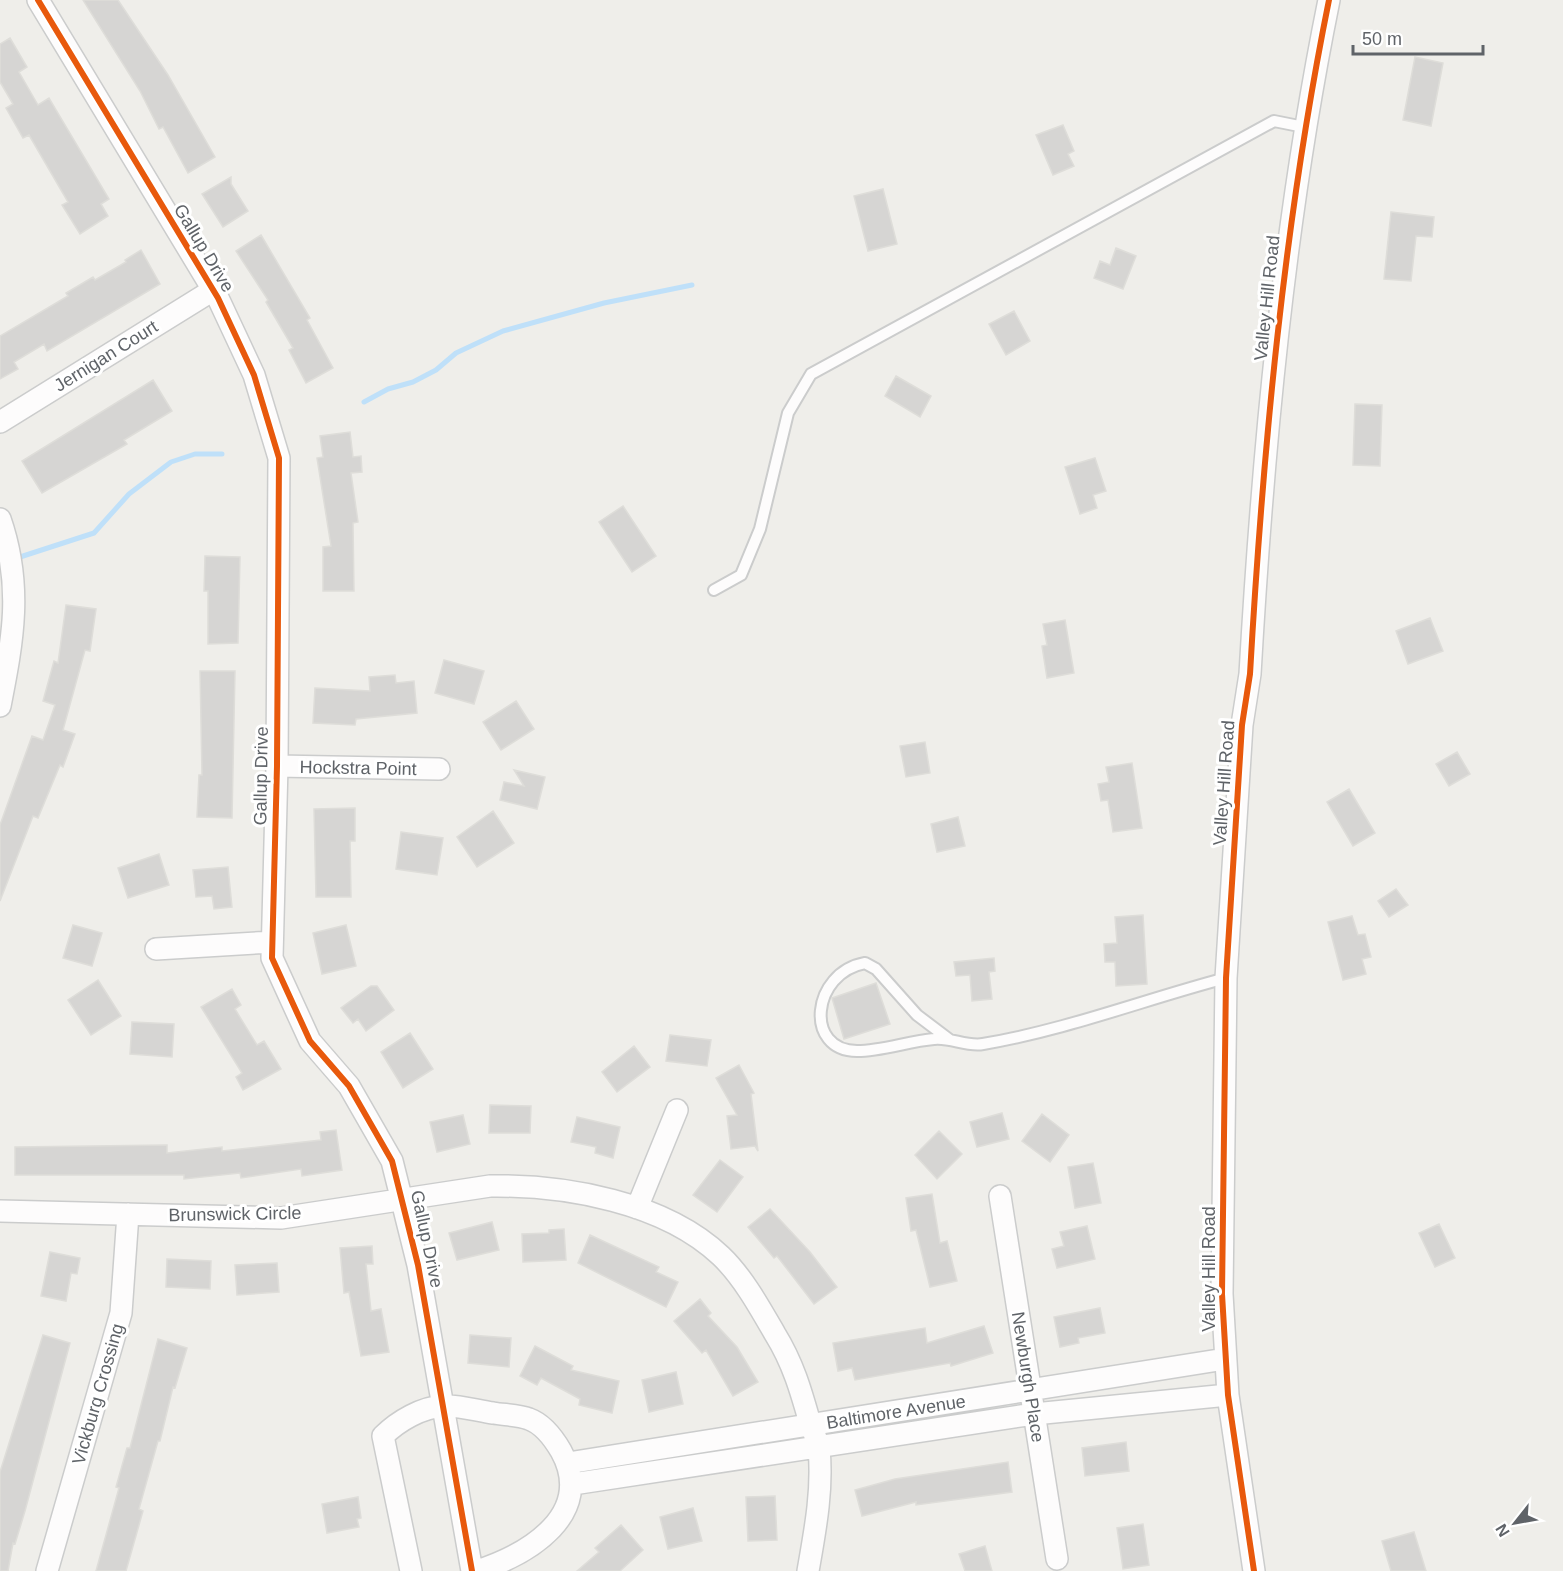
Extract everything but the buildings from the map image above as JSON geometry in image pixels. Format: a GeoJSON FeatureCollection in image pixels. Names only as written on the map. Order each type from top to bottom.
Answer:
{"type":"FeatureCollection","features":[{"type":"Feature","properties":{"kind":"street","name":"Gallup Drive"},"geometry":{"type":"LineString","coordinates":[[38,0],[213,290],[254,375],[279,458],[277,766],[272,958],[310,1041],[349,1086],[369,1117],[392,1161],[404,1200],[474,1571]]}},
{"type":"Feature","properties":{"kind":"street","name":"Valley Hill Road"},"geometry":{"type":"LineString","coordinates":[[1254,1571],[1228,1395],[1225,1359],[1222,1294],[1226,978],[1242,725],[1250,674],[1281,290],[1304,127],[1329,0]]}},
{"type":"Feature","properties":{"kind":"street","name":"Jernigan Court"},"geometry":{"type":"LineString","coordinates":[[0,422],[213,290]]}},
{"type":"Feature","properties":{"kind":"street"},"geometry":{"type":"LineString","coordinates":[[0,519],[14,568],[15,609],[12,645],[0,706]]}},
{"type":"Feature","properties":{"kind":"street","name":"Hockstra Point"},"geometry":{"type":"LineString","coordinates":[[277,766],[439,769]]}},
{"type":"Feature","properties":{"kind":"street"},"geometry":{"type":"LineString","coordinates":[[156,949],[272,942]]}},
{"type":"Feature","properties":{"kind":"street"},"geometry":{"type":"LineString","coordinates":[[637,1208],[677,1110]]}},
{"type":"Feature","properties":{"kind":"street","name":"Brunswick Circle"},"geometry":{"type":"LineString","coordinates":[[0,1211],[281,1218],[490,1186],[518,1186],[620,1200],[691,1233],[722,1256],[754,1300],[788,1354],[819,1446],[820,1500],[808,1571]]}},
{"type":"Feature","properties":{"kind":"street","name":"Newburgh Place"},"geometry":{"type":"LineString","coordinates":[[1000,1196],[1057,1559]]}},
{"type":"Feature","properties":{"kind":"street","name":"Vickburg Crossing"},"geometry":{"type":"LineString","coordinates":[[47,1571],[121,1313],[128,1214]]}},
{"type":"Feature","properties":{"kind":"street","name":"Baltimore Avenue"},"geometry":{"type":"LineString","coordinates":[[568,1463],[1225,1359]]}},
{"type":"Feature","properties":{"kind":"street","name":"Baltimore Avenue"},"geometry":{"type":"LineString","coordinates":[[573,1484],[1034,1414],[1228,1395]]}},
{"type":"Feature","properties":{"kind":"street"},"geometry":{"type":"LineString","coordinates":[[411,1571],[383,1436],[404,1419],[443,1406],[530,1419],[553,1437],[568,1463],[573,1484],[565,1511],[550,1529],[529,1548],[474,1571]]}},
{"type":"Feature","properties":{"kind":"lane"},"geometry":{"type":"LineString","coordinates":[[714,590],[741,575],[760,529],[788,413],[811,374],[1274,121],[1304,127]]}},
{"type":"Feature","properties":{"kind":"lane"},"geometry":{"type":"LineString","coordinates":[[951,1040],[917,1015],[876,969],[865,963],[841,972],[827,987],[820,1002],[825,1033],[839,1048],[856,1051],[937,1038],[951,1040],[980,1044],[1016,1037],[1226,978]]}},
{"type":"Feature","properties":{"kind":"waterway"},"geometry":{"type":"LineString","coordinates":[[364,402],[388,389],[413,382],[436,370],[456,353],[503,331],[604,303],[692,285]]}},
{"type":"Feature","properties":{"kind":"waterway"},"geometry":{"type":"LineString","coordinates":[[20,557],[94,533],[129,494],[171,462],[195,454],[222,454]]}},
{"type":"Feature","properties":{"kind":"cycle path"},"geometry":{"type":"LineString","coordinates":[[38,0],[218,298],[254,375],[279,458],[277,766],[272,958],[310,1041],[349,1086],[392,1161],[418,1265],[472,1571]]}},
{"type":"Feature","properties":{"kind":"cycle path"},"geometry":{"type":"LineString","coordinates":[[1254,1571],[1228,1395],[1222,1294],[1226,978],[1242,725],[1250,674],[1269,420],[1288,251],[1313,83],[1329,0]]}}]}
